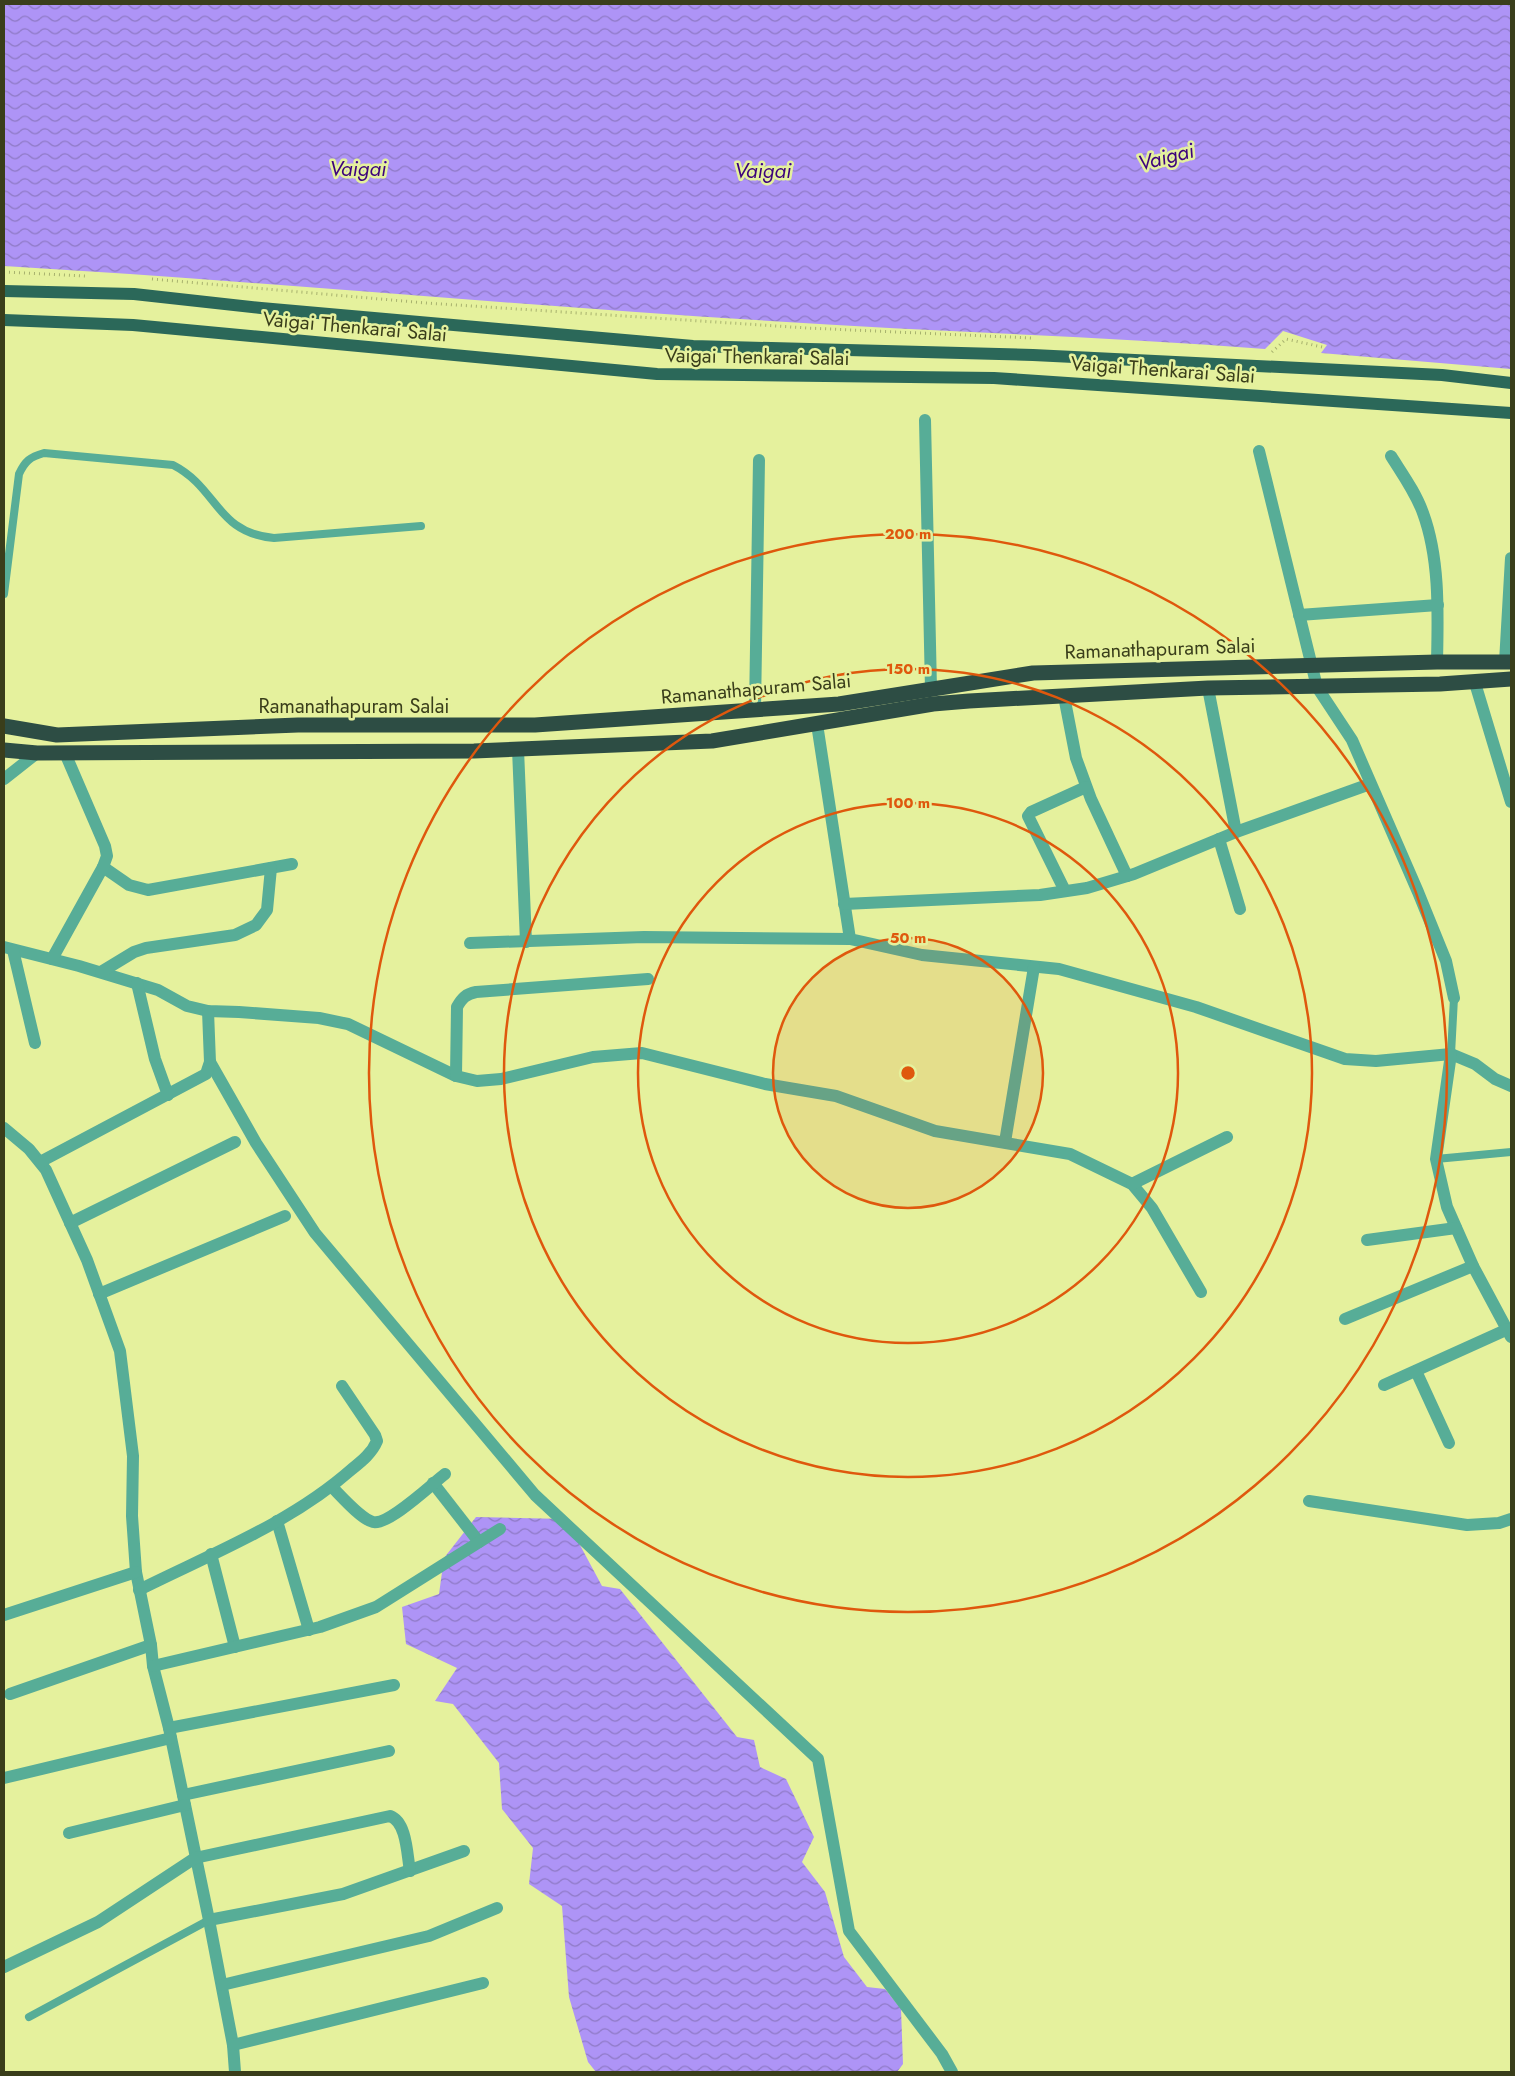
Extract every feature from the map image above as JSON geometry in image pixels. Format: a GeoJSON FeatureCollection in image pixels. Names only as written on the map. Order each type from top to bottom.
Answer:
{"type":"FeatureCollection","features":[{"type":"Feature","properties":{"kind":"highway","name":"Ramanathapuram Salai"},"geometry":{"type":"LineString","coordinates":[[4,726],[57,735],[298,725],[535,725],[839,704],[1033,673],[1437,662],[1508,662]]}},
{"type":"Feature","properties":{"kind":"highway","name":"Ramanathapuram Salai"},"geometry":{"type":"LineString","coordinates":[[4,750],[65,753],[518,749],[712,741],[933,704],[1208,688],[1475,683],[1511,679]]}},
{"type":"Feature","properties":{"kind":"main road","name":"Vaigai Thenkarai Salai"},"geometry":{"type":"LineString","coordinates":[[4,291],[134,294],[261,308],[693,346],[1033,355],[1442,375],[1511,383]]}},
{"type":"Feature","properties":{"kind":"main road","name":"Vaigai Thenkarai Salai"},"geometry":{"type":"LineString","coordinates":[[4,320],[133,325],[657,374],[994,378],[1511,413]]}},
{"type":"Feature","properties":{"kind":"street"},"geometry":{"type":"LineString","coordinates":[[925,420],[931,689]]}},
{"type":"Feature","properties":{"kind":"street"},"geometry":{"type":"LineString","coordinates":[[1259,451],[1317,687],[1352,740],[1442,952],[1454,998]]}},
{"type":"Feature","properties":{"kind":"street"},"geometry":{"type":"LineString","coordinates":[[1391,456],[1423,512],[1431,537],[1438,605],[1437,662]]}},
{"type":"Feature","properties":{"kind":"street"},"geometry":{"type":"LineString","coordinates":[[755,710],[759,460]]}},
{"type":"Feature","properties":{"kind":"street"},"geometry":{"type":"LineString","coordinates":[[1508,662],[1511,558]]}},
{"type":"Feature","properties":{"kind":"street"},"geometry":{"type":"LineString","coordinates":[[1299,615],[1438,605]]}},
{"type":"Feature","properties":{"kind":"street"},"geometry":{"type":"LineString","coordinates":[[1475,683],[1511,802]]}},
{"type":"Feature","properties":{"kind":"street"},"geometry":{"type":"LineString","coordinates":[[1208,688],[1236,832]]}},
{"type":"Feature","properties":{"kind":"street"},"geometry":{"type":"LineString","coordinates":[[1064,696],[1076,758],[1086,787],[1126,876]]}},
{"type":"Feature","properties":{"kind":"street"},"geometry":{"type":"LineString","coordinates":[[817,724],[850,939]]}},
{"type":"Feature","properties":{"kind":"street"},"geometry":{"type":"LineString","coordinates":[[518,749],[526,942]]}},
{"type":"Feature","properties":{"kind":"street"},"geometry":{"type":"LineString","coordinates":[[4,779],[37,753]]}},
{"type":"Feature","properties":{"kind":"street"},"geometry":{"type":"LineString","coordinates":[[52,959],[103,867],[107,856],[105,846],[65,753]]}},
{"type":"Feature","properties":{"kind":"street"},"geometry":{"type":"LineString","coordinates":[[844,904],[1040,895],[1087,888],[1126,876],[1236,832],[1370,784]]}},
{"type":"Feature","properties":{"kind":"street"},"geometry":{"type":"LineString","coordinates":[[1065,891],[1028,816],[1031,812],[1086,787]]}},
{"type":"Feature","properties":{"kind":"street"},"geometry":{"type":"LineString","coordinates":[[1219,839],[1240,909]]}},
{"type":"Feature","properties":{"kind":"street"},"geometry":{"type":"LineString","coordinates":[[103,867],[129,885],[148,890],[292,864]]}},
{"type":"Feature","properties":{"kind":"street"},"geometry":{"type":"LineString","coordinates":[[102,972],[134,952],[146,948],[235,935],[256,925],[267,910],[271,868]]}},
{"type":"Feature","properties":{"kind":"street"},"geometry":{"type":"LineString","coordinates":[[470,943],[644,937],[850,939],[922,955],[1059,969],[1196,1007],[1345,1059],[1376,1061],[1451,1054],[1475,1064],[1495,1079],[1511,1086]]}},
{"type":"Feature","properties":{"kind":"street"},"geometry":{"type":"LineString","coordinates":[[34,1043],[8,948],[137,983],[158,990],[187,1006],[208,1011],[319,1018],[348,1024],[456,1076],[477,1081],[501,1079],[594,1057],[642,1053],[765,1084],[836,1096],[935,1131],[1070,1154],[1132,1184],[1152,1208],[1200,1292]]}},
{"type":"Feature","properties":{"kind":"street"},"geometry":{"type":"LineString","coordinates":[[1005,1142],[1034,967]]}},
{"type":"Feature","properties":{"kind":"street"},"geometry":{"type":"LineString","coordinates":[[456,1076],[457,1007],[461,999],[467,994],[648,979]]}},
{"type":"Feature","properties":{"kind":"street"},"geometry":{"type":"LineString","coordinates":[[137,983],[154,1060],[168,1096]]}},
{"type":"Feature","properties":{"kind":"street"},"geometry":{"type":"LineString","coordinates":[[40,1162],[168,1096],[206,1074],[210,1062],[208,1011]]}},
{"type":"Feature","properties":{"kind":"street"},"geometry":{"type":"LineString","coordinates":[[1384,1385],[1510,1333],[1473,1266],[1447,1207],[1436,1159],[1451,1054]]}},
{"type":"Feature","properties":{"kind":"street"},"geometry":{"type":"LineString","coordinates":[[210,1062],[256,1143],[315,1233],[535,1495],[818,1759],[848,1931],[942,2054],[952,2072]]}},
{"type":"Feature","properties":{"kind":"street"},"geometry":{"type":"LineString","coordinates":[[7,1134],[29,1148],[46,1170],[87,1260],[120,1351],[133,1456],[132,1516],[136,1572],[151,1645],[153,1666],[170,1733],[195,1858],[210,1920],[233,2044],[235,2072]]}},
{"type":"Feature","properties":{"kind":"street"},"geometry":{"type":"LineString","coordinates":[[1132,1184],[1226,1137]]}},
{"type":"Feature","properties":{"kind":"street"},"geometry":{"type":"LineString","coordinates":[[70,1223],[235,1142]]}},
{"type":"Feature","properties":{"kind":"street"},"geometry":{"type":"LineString","coordinates":[[99,1294],[285,1216]]}},
{"type":"Feature","properties":{"kind":"street"},"geometry":{"type":"LineString","coordinates":[[1367,1240],[1456,1228]]}},
{"type":"Feature","properties":{"kind":"street"},"geometry":{"type":"LineString","coordinates":[[1345,1319],[1473,1266]]}},
{"type":"Feature","properties":{"kind":"street"},"geometry":{"type":"LineString","coordinates":[[1416,1371],[1449,1443]]}},
{"type":"Feature","properties":{"kind":"street"},"geometry":{"type":"LineString","coordinates":[[139,1590],[277,1521],[332,1487],[372,1452],[377,1441],[375,1435],[342,1386]]}},
{"type":"Feature","properties":{"kind":"street"},"geometry":{"type":"LineString","coordinates":[[332,1487],[366,1519],[374,1522],[393,1515],[445,1474]]}},
{"type":"Feature","properties":{"kind":"street"},"geometry":{"type":"LineString","coordinates":[[433,1483],[479,1542]]}},
{"type":"Feature","properties":{"kind":"street"},"geometry":{"type":"LineString","coordinates":[[1309,1501],[1467,1525],[1499,1523],[1511,1519]]}},
{"type":"Feature","properties":{"kind":"street"},"geometry":{"type":"LineString","coordinates":[[277,1521],[309,1630]]}},
{"type":"Feature","properties":{"kind":"street"},"geometry":{"type":"LineString","coordinates":[[153,1666],[309,1630],[376,1606],[500,1529]]}},
{"type":"Feature","properties":{"kind":"street"},"geometry":{"type":"LineString","coordinates":[[211,1554],[236,1647]]}},
{"type":"Feature","properties":{"kind":"street"},"geometry":{"type":"LineString","coordinates":[[4,1615],[136,1572]]}},
{"type":"Feature","properties":{"kind":"street"},"geometry":{"type":"LineString","coordinates":[[10,1694],[151,1645]]}},
{"type":"Feature","properties":{"kind":"street"},"geometry":{"type":"LineString","coordinates":[[4,1778],[170,1733],[394,1685]]}},
{"type":"Feature","properties":{"kind":"street"},"geometry":{"type":"LineString","coordinates":[[69,1833],[184,1800],[389,1751]]}},
{"type":"Feature","properties":{"kind":"street"},"geometry":{"type":"LineString","coordinates":[[4,1967],[98,1922],[195,1858],[390,1816],[396,1818],[402,1828],[410,1870]]}},
{"type":"Feature","properties":{"kind":"street"},"geometry":{"type":"LineString","coordinates":[[210,1920],[343,1894],[464,1851]]}},
{"type":"Feature","properties":{"kind":"street"},"geometry":{"type":"LineString","coordinates":[[222,1985],[429,1936],[497,1908]]}},
{"type":"Feature","properties":{"kind":"street"},"geometry":{"type":"LineString","coordinates":[[233,2044],[483,1982]]}},
{"type":"Feature","properties":{"kind":"lane"},"geometry":{"type":"LineString","coordinates":[[4,594],[19,474],[24,463],[31,456],[44,453],[173,465],[196,480],[222,514],[236,526],[257,536],[274,538],[421,526]]}},
{"type":"Feature","properties":{"kind":"lane"},"geometry":{"type":"LineString","coordinates":[[1451,1054],[1454,998]]}},
{"type":"Feature","properties":{"kind":"lane"},"geometry":{"type":"LineString","coordinates":[[1436,1159],[1511,1152]]}},
{"type":"Feature","properties":{"kind":"lane"},"geometry":{"type":"LineString","coordinates":[[29,2017],[210,1920]]}},
{"type":"Feature","properties":{"kind":"path"},"geometry":{"type":"LineString","coordinates":[[4,272],[86,276]]}},
{"type":"Feature","properties":{"kind":"path"},"geometry":{"type":"LineString","coordinates":[[146,279],[426,303],[807,328],[1032,338]]}},
{"type":"Feature","properties":{"kind":"path"},"geometry":{"type":"LineString","coordinates":[[1279,355],[1270,354],[1286,339],[1322,347]]}},
{"type":"Feature","properties":{"kind":"water","name":"Vaigai"},"geometry":{"type":"Polygon","coordinates":[[[4,4],[1511,4],[1511,369],[1321,353],[1327,345],[1283,331],[1265,349],[770,321],[4,266],[4,4]]]}},
{"type":"Feature","properties":{"kind":"water"},"geometry":{"type":"Polygon","coordinates":[[[476,1517],[566,1519],[602,1586],[620,1589],[737,1737],[754,1740],[760,1767],[786,1779],[814,1837],[802,1862],[825,1892],[844,1957],[867,1987],[885,1989],[901,2009],[903,2064],[897,2072],[596,2072],[588,2062],[569,1997],[562,1906],[529,1884],[533,1848],[502,1809],[499,1763],[453,1704],[435,1701],[457,1668],[406,1644],[402,1607],[439,1594],[444,1558],[476,1517]]]}}]}
